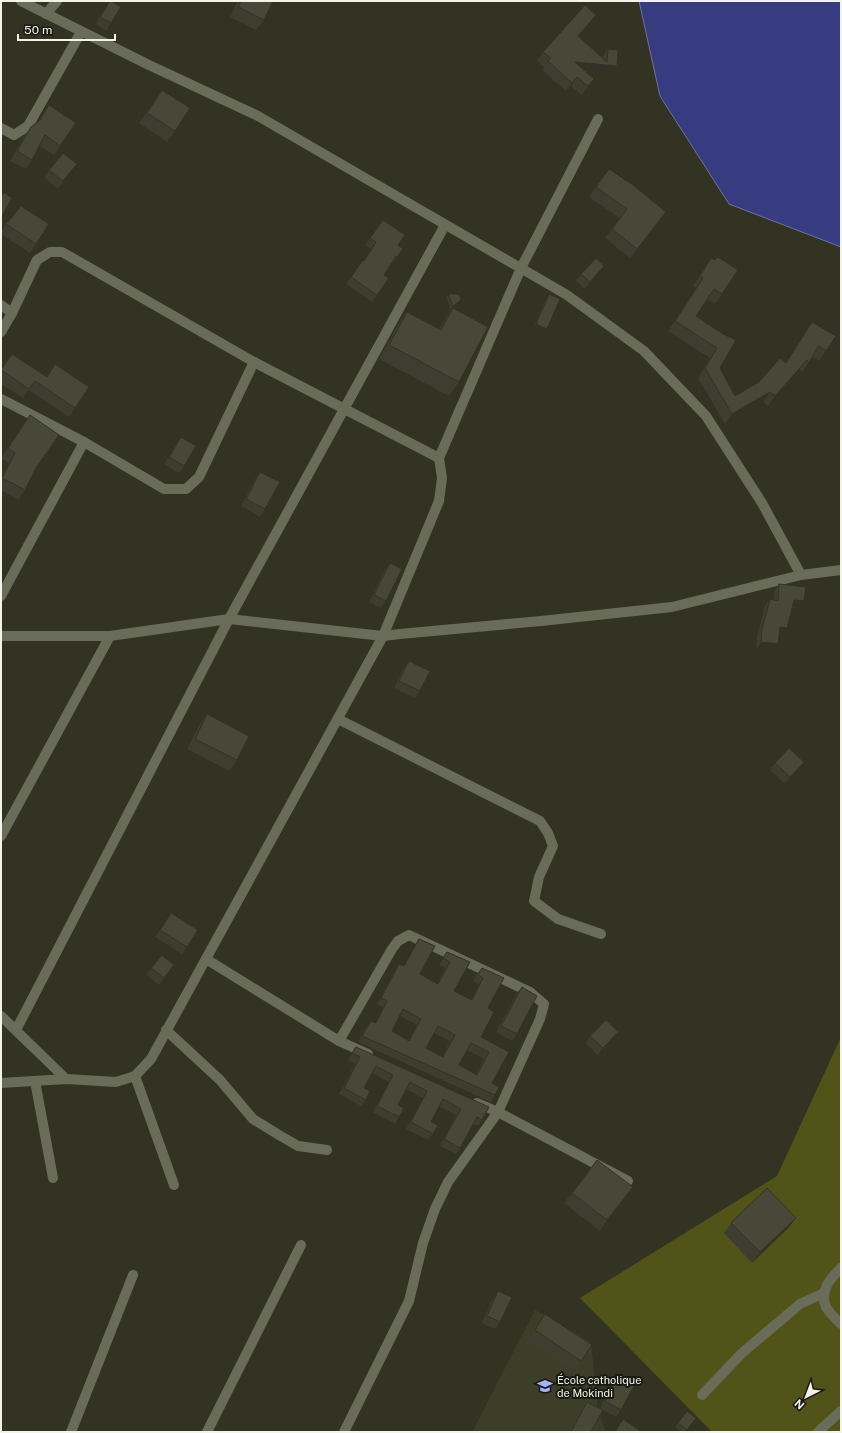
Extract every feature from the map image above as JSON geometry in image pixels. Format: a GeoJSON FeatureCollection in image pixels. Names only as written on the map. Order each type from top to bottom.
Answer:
{"type":"FeatureCollection","features":[{"type":"Feature","properties":{"kind":"street"},"geometry":{"type":"LineString","coordinates":[[21,1],[81,32],[258,116],[567,295],[644,351],[706,416],[762,503],[801,575]]}},
{"type":"Feature","properties":{"kind":"street"},"geometry":{"type":"LineString","coordinates":[[46,14],[57,1]]}},
{"type":"Feature","properties":{"kind":"street"},"geometry":{"type":"LineString","coordinates":[[1,128],[14,135],[28,126],[81,32]]}},
{"type":"Feature","properties":{"kind":"street"},"geometry":{"type":"LineString","coordinates":[[1,1083],[66,1078],[116,1082],[135,1076],[151,1059],[383,636],[439,501],[442,478],[439,458],[521,268],[598,119]]}},
{"type":"Feature","properties":{"kind":"street"},"geometry":{"type":"LineString","coordinates":[[16,1030],[228,619],[445,225]]}},
{"type":"Feature","properties":{"kind":"street"},"geometry":{"type":"LineString","coordinates":[[1,332],[38,260],[50,252],[62,252],[254,362],[439,458]]}},
{"type":"Feature","properties":{"kind":"street"},"geometry":{"type":"LineString","coordinates":[[1,306],[12,313]]}},
{"type":"Feature","properties":{"kind":"street"},"geometry":{"type":"LineString","coordinates":[[1,399],[84,442],[164,489],[186,489],[199,477],[254,362]]}},
{"type":"Feature","properties":{"kind":"street"},"geometry":{"type":"LineString","coordinates":[[1,596],[84,442]]}},
{"type":"Feature","properties":{"kind":"street"},"geometry":{"type":"LineString","coordinates":[[1,636],[110,636],[228,619],[383,636],[672,607],[801,575],[841,570]]}},
{"type":"Feature","properties":{"kind":"street"},"geometry":{"type":"LineString","coordinates":[[1,836],[110,636]]}},
{"type":"Feature","properties":{"kind":"street"},"geometry":{"type":"LineString","coordinates":[[338,719],[540,821],[554,846],[539,877],[534,901],[558,919],[601,934]]}},
{"type":"Feature","properties":{"kind":"street"},"geometry":{"type":"LineString","coordinates":[[339,1041],[392,949],[398,941],[408,935],[530,992],[544,1004],[540,1019],[498,1112],[448,1182],[434,1209],[423,1243],[409,1302],[344,1432]]}},
{"type":"Feature","properties":{"kind":"street"},"geometry":{"type":"LineString","coordinates":[[206,959],[339,1041],[376,1057]]}},
{"type":"Feature","properties":{"kind":"street"},"geometry":{"type":"LineString","coordinates":[[1,1016],[66,1078]]}},
{"type":"Feature","properties":{"kind":"street"},"geometry":{"type":"LineString","coordinates":[[166,1030],[220,1080],[253,1119],[298,1146],[327,1150]]}},
{"type":"Feature","properties":{"kind":"street"},"geometry":{"type":"LineString","coordinates":[[135,1076],[174,1185]]}},
{"type":"Feature","properties":{"kind":"street"},"geometry":{"type":"LineString","coordinates":[[34,1081],[53,1178]]}},
{"type":"Feature","properties":{"kind":"street"},"geometry":{"type":"LineString","coordinates":[[469,1099],[498,1112],[628,1181]]}},
{"type":"Feature","properties":{"kind":"street"},"geometry":{"type":"LineString","coordinates":[[207,1432],[301,1245]]}},
{"type":"Feature","properties":{"kind":"street"},"geometry":{"type":"LineString","coordinates":[[841,1268],[828,1281],[824,1293],[826,1307],[841,1324]]}},
{"type":"Feature","properties":{"kind":"street"},"geometry":{"type":"LineString","coordinates":[[71,1432],[133,1275]]}},
{"type":"Feature","properties":{"kind":"street"},"geometry":{"type":"LineString","coordinates":[[702,1395],[742,1352],[800,1304],[824,1293]]}},
{"type":"Feature","properties":{"kind":"street"},"geometry":{"type":"LineString","coordinates":[[818,1432],[841,1411]]}},
{"type":"Feature","properties":{"kind":"shaded area"},"geometry":{"type":"Polygon","coordinates":[[[639,1],[841,1],[841,247],[729,204],[660,96],[639,1]]]}},
{"type":"Feature","properties":{"kind":"shaded area"},"geometry":{"type":"Polygon","coordinates":[[[841,1037],[841,1432],[712,1432],[580,1298],[777,1176],[841,1037]]]}},
{"type":"Feature","properties":{"kind":"shaded area","name":"École catholique de Mokindi"},"geometry":{"type":"Polygon","coordinates":[[[535,1310],[591,1342],[598,1411],[605,1429],[604,1432],[472,1432],[535,1310]]]}},
{"type":"Feature","properties":{"kind":"building"},"geometry":{"type":"Polygon","coordinates":[[[110,1],[121,7],[111,23],[100,17],[110,1]]]}},
{"type":"Feature","properties":{"kind":"building"},"geometry":{"type":"Polygon","coordinates":[[[241,1],[273,1],[264,20],[238,7],[241,1]]]}},
{"type":"Feature","properties":{"kind":"building"},"geometry":{"type":"Polygon","coordinates":[[[585,5],[596,15],[578,36],[607,62],[608,49],[618,50],[617,66],[575,62],[594,79],[588,86],[577,77],[572,83],[548,61],[551,58],[543,52],[585,5]]]}},
{"type":"Feature","properties":{"kind":"building"},"geometry":{"type":"Polygon","coordinates":[[[162,90],[190,108],[175,131],[147,113],[162,90]]]}},
{"type":"Feature","properties":{"kind":"building"},"geometry":{"type":"Polygon","coordinates":[[[49,105],[76,123],[60,146],[45,135],[32,160],[17,151],[31,127],[40,120],[49,105]]]}},
{"type":"Feature","properties":{"kind":"building"},"geometry":{"type":"Polygon","coordinates":[[[63,153],[77,164],[63,181],[49,170],[63,153]]]}},
{"type":"Feature","properties":{"kind":"building"},"geometry":{"type":"Polygon","coordinates":[[[609,169],[633,185],[666,212],[637,249],[612,229],[627,209],[596,187],[609,169]]]}},
{"type":"Feature","properties":{"kind":"building"},"geometry":{"type":"Polygon","coordinates":[[[4,192],[12,198],[1,218],[1,196],[4,192]]]}},
{"type":"Feature","properties":{"kind":"building"},"geometry":{"type":"Polygon","coordinates":[[[21,206],[49,224],[36,244],[6,224],[21,206]]]}},
{"type":"Feature","properties":{"kind":"building"},"geometry":{"type":"Polygon","coordinates":[[[383,220],[405,235],[398,245],[403,249],[397,257],[396,256],[384,275],[389,278],[377,295],[351,277],[363,260],[364,261],[376,242],[370,238],[383,220]]]}},
{"type":"Feature","properties":{"kind":"building"},"geometry":{"type":"Polygon","coordinates":[[[718,257],[738,270],[722,294],[714,289],[696,316],[723,334],[736,340],[720,368],[735,396],[759,382],[780,358],[786,363],[812,322],[836,336],[826,351],[819,346],[809,362],[807,360],[775,396],[770,392],[732,414],[705,368],[717,348],[675,321],[703,278],[700,276],[711,258],[715,260],[718,257]]]}},
{"type":"Feature","properties":{"kind":"building"},"geometry":{"type":"Polygon","coordinates":[[[596,258],[604,266],[590,282],[581,274],[596,258]]]}},
{"type":"Feature","properties":{"kind":"building"},"geometry":{"type":"Polygon","coordinates":[[[448,294],[459,294],[461,300],[453,306],[448,294]]]}},
{"type":"Feature","properties":{"kind":"building"},"geometry":{"type":"Polygon","coordinates":[[[549,294],[560,299],[547,329],[536,324],[549,294]]]}},
{"type":"Feature","properties":{"kind":"building"},"geometry":{"type":"Polygon","coordinates":[[[453,308],[488,327],[459,382],[389,345],[407,312],[441,330],[453,308]]]}},
{"type":"Feature","properties":{"kind":"building"},"geometry":{"type":"Polygon","coordinates":[[[12,354],[47,377],[55,364],[89,387],[75,408],[35,381],[29,389],[1,370],[12,354]]]}},
{"type":"Feature","properties":{"kind":"building"},"geometry":{"type":"Polygon","coordinates":[[[30,415],[59,435],[36,468],[25,490],[2,478],[15,453],[8,448],[30,415]]]}},
{"type":"Feature","properties":{"kind":"building"},"geometry":{"type":"Polygon","coordinates":[[[181,437],[196,446],[184,466],[169,457],[181,437]]]}},
{"type":"Feature","properties":{"kind":"building"},"geometry":{"type":"Polygon","coordinates":[[[260,472],[280,482],[265,509],[246,499],[260,472]]]}},
{"type":"Feature","properties":{"kind":"building"},"geometry":{"type":"Polygon","coordinates":[[[390,563],[402,569],[386,601],[374,595],[390,563]]]}},
{"type":"Feature","properties":{"kind":"building"},"geometry":{"type":"Polygon","coordinates":[[[779,584],[806,587],[804,601],[794,600],[787,628],[780,627],[778,644],[761,642],[762,629],[770,599],[778,601],[779,584]]]}},
{"type":"Feature","properties":{"kind":"building"},"geometry":{"type":"Polygon","coordinates":[[[409,661],[430,671],[420,691],[399,681],[409,661]]]}},
{"type":"Feature","properties":{"kind":"building"},"geometry":{"type":"Polygon","coordinates":[[[207,714],[249,736],[237,760],[195,739],[207,714]]]}},
{"type":"Feature","properties":{"kind":"building"},"geometry":{"type":"Polygon","coordinates":[[[789,748],[804,762],[790,777],[775,763],[789,748]]]}},
{"type":"Feature","properties":{"kind":"building"},"geometry":{"type":"Polygon","coordinates":[[[171,913],[198,930],[187,947],[160,930],[171,913]]]}},
{"type":"Feature","properties":{"kind":"building"},"geometry":{"type":"Polygon","coordinates":[[[419,939],[435,946],[420,974],[438,984],[450,962],[443,958],[447,952],[470,962],[454,991],[472,1000],[483,978],[478,975],[482,968],[504,978],[488,1008],[494,1012],[481,1037],[509,1052],[492,1083],[499,1087],[495,1095],[362,1036],[371,1021],[376,1023],[387,1001],[381,998],[399,964],[404,966],[419,939]],[[403,1009],[392,1031],[409,1041],[421,1019],[403,1009]],[[438,1026],[426,1048],[443,1057],[455,1035],[438,1026]],[[471,1043],[459,1065],[477,1075],[489,1052],[471,1043]]]}},
{"type":"Feature","properties":{"kind":"building"},"geometry":{"type":"Polygon","coordinates":[[[162,955],[174,965],[164,978],[151,968],[162,955]]]}},
{"type":"Feature","properties":{"kind":"building"},"geometry":{"type":"Polygon","coordinates":[[[522,987],[537,996],[517,1034],[501,1026],[522,987]]]}},
{"type":"Feature","properties":{"kind":"building"},"geometry":{"type":"Polygon","coordinates":[[[606,1020],[618,1032],[603,1048],[590,1036],[606,1020]]]}},
{"type":"Feature","properties":{"kind":"building"},"geometry":{"type":"Polygon","coordinates":[[[356,1047],[489,1107],[482,1120],[477,1117],[460,1148],[444,1139],[461,1109],[443,1099],[431,1122],[438,1125],[433,1134],[411,1122],[427,1091],[410,1082],[398,1105],[404,1108],[399,1117],[377,1106],[393,1075],[376,1066],[364,1088],[370,1091],[366,1100],[344,1088],[360,1057],[352,1053],[356,1047]]]}},
{"type":"Feature","properties":{"kind":"building"},"geometry":{"type":"Polygon","coordinates":[[[597,1160],[633,1187],[607,1220],[572,1193],[597,1160]]]}},
{"type":"Feature","properties":{"kind":"building"},"geometry":{"type":"Polygon","coordinates":[[[767,1188],[796,1218],[760,1252],[731,1223],[767,1188]]]}},
{"type":"Feature","properties":{"kind":"building"},"geometry":{"type":"Polygon","coordinates":[[[498,1291],[512,1297],[500,1322],[487,1316],[498,1291]]]}},
{"type":"Feature","properties":{"kind":"building"},"geometry":{"type":"Polygon","coordinates":[[[545,1314],[592,1345],[581,1361],[535,1330],[545,1314]]]}},
{"type":"Feature","properties":{"kind":"building"},"geometry":{"type":"Polygon","coordinates":[[[618,1375],[635,1384],[621,1410],[605,1401],[618,1375]]]}},
{"type":"Feature","properties":{"kind":"building"},"geometry":{"type":"Polygon","coordinates":[[[587,1402],[603,1410],[591,1432],[571,1432],[587,1402]]]}},
{"type":"Feature","properties":{"kind":"building"},"geometry":{"type":"Polygon","coordinates":[[[687,1411],[696,1418],[687,1430],[678,1423],[687,1411]]]}},
{"type":"Feature","properties":{"kind":"building"},"geometry":{"type":"Polygon","coordinates":[[[623,1419],[642,1432],[615,1432],[623,1419]]]}},
{"type":"Feature","properties":{"kind":"place","name":"École catholique de Mokindi"},"geometry":{"type":"Point","coordinates":[545,1386]}}]}
